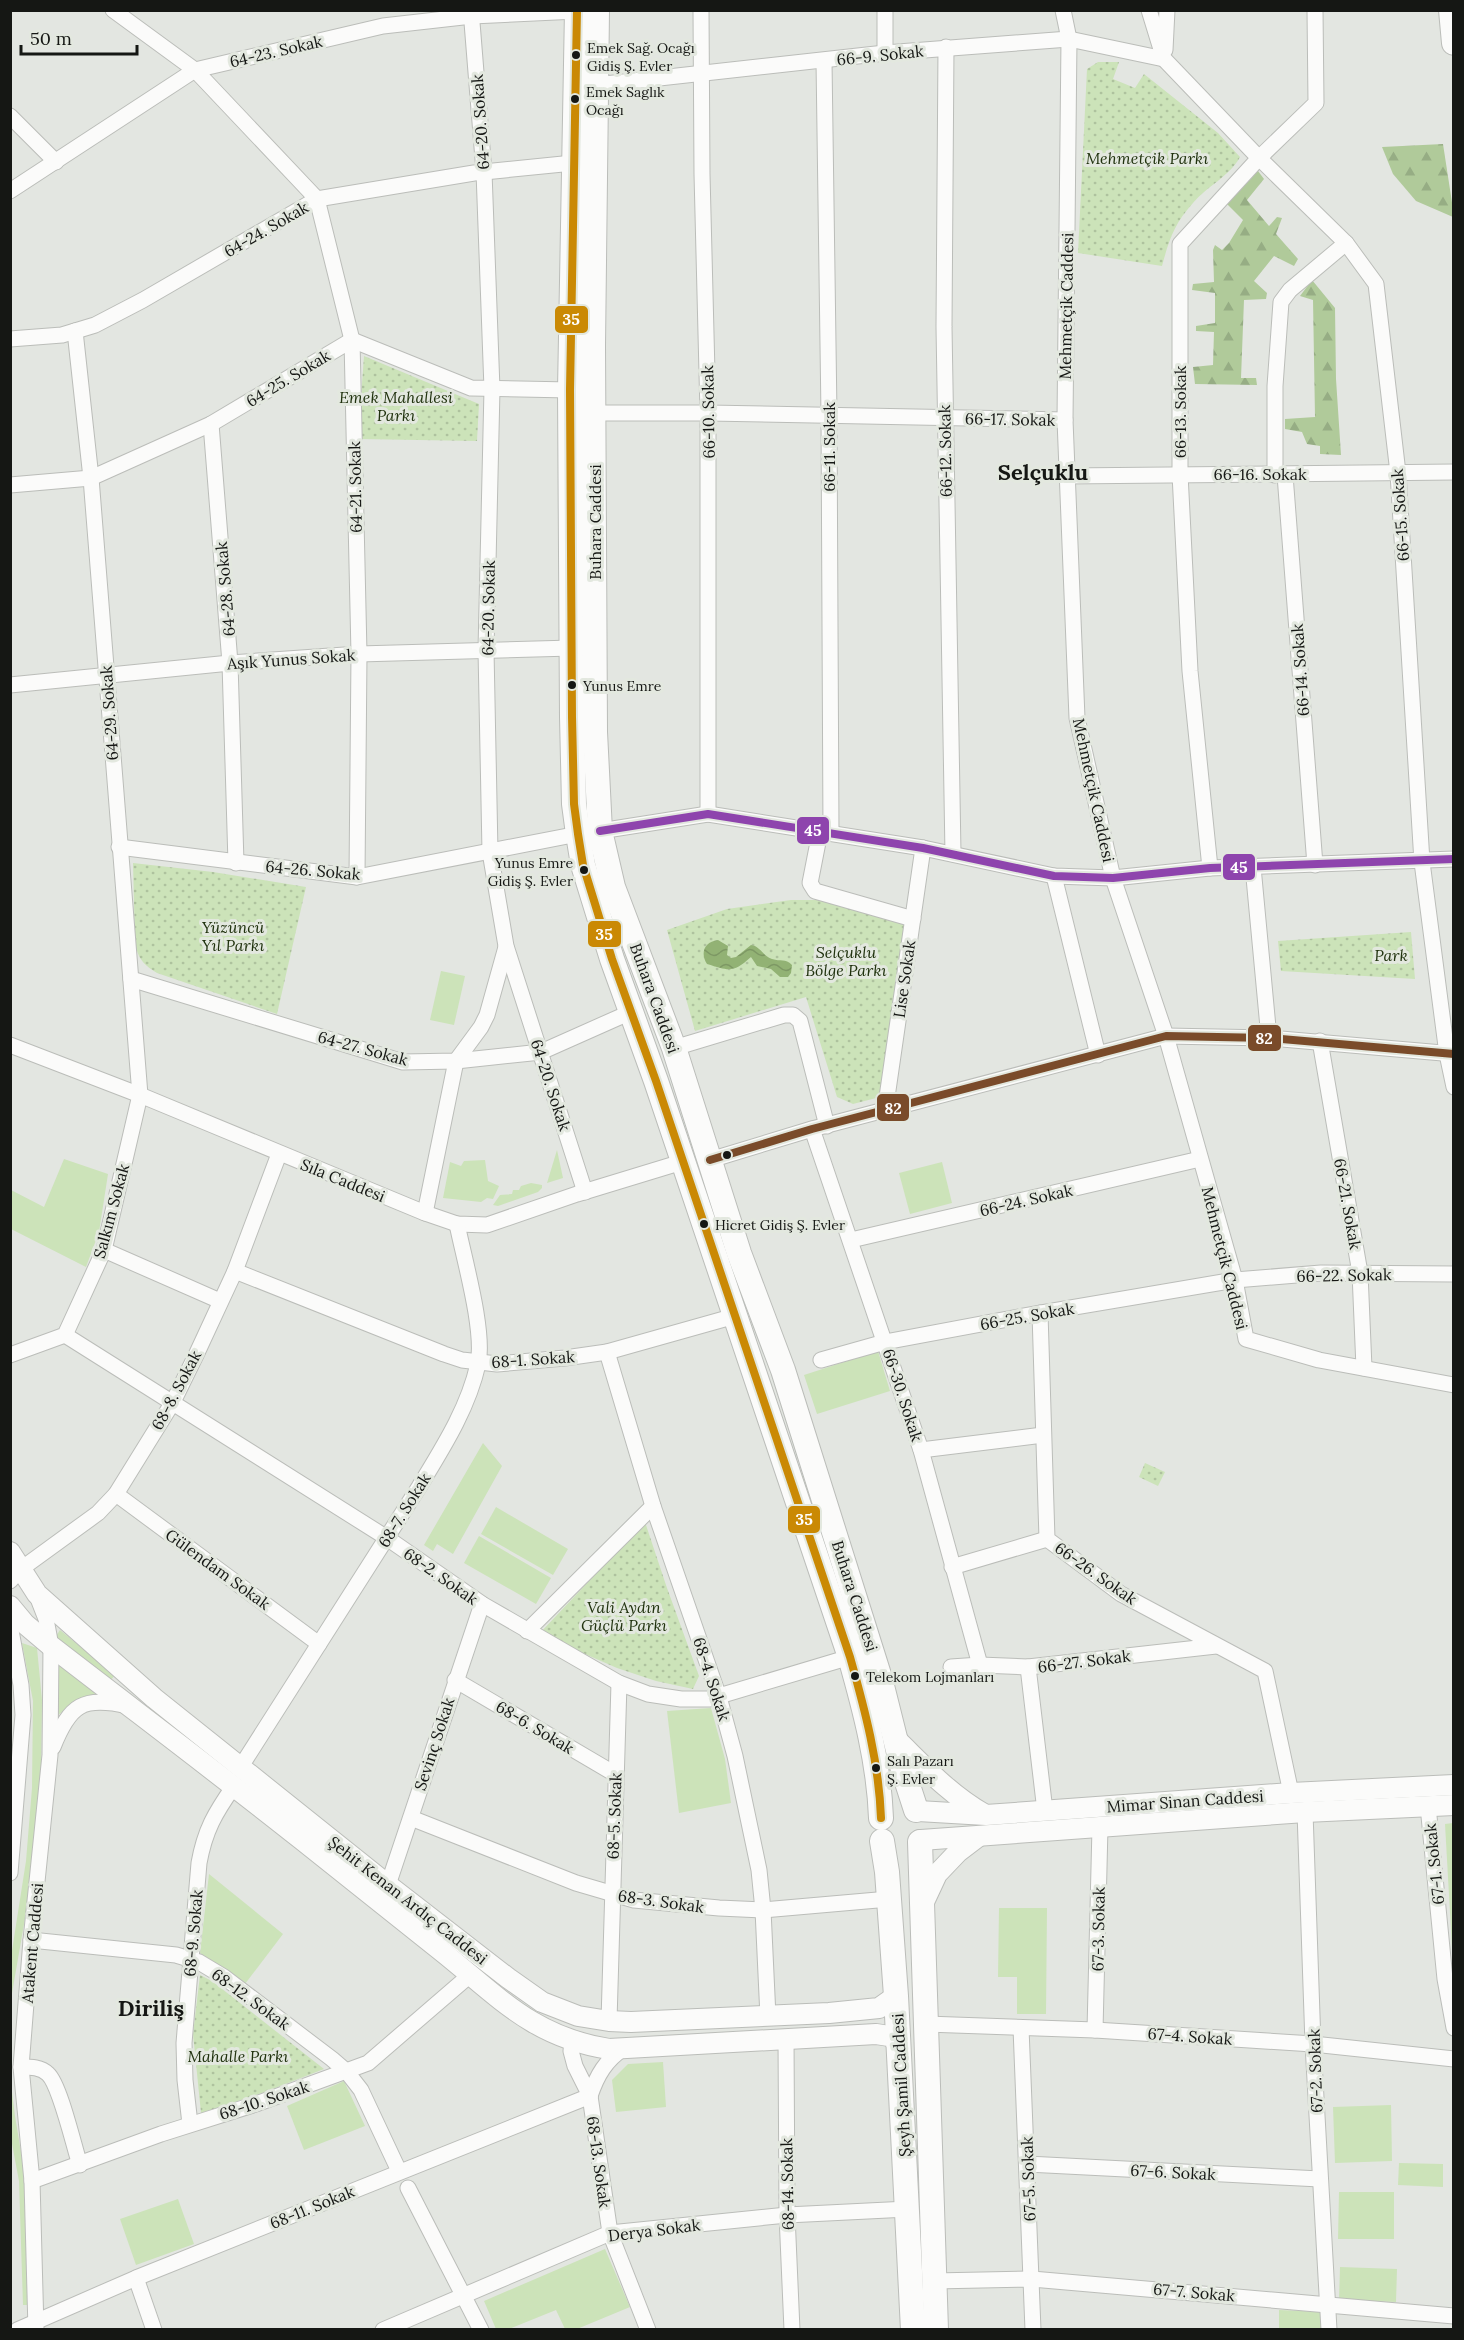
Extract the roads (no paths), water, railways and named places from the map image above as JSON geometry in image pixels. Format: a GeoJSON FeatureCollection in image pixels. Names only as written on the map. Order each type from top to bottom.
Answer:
{"type":"FeatureCollection","features":[{"type":"Feature","properties":{"kind":"main road","name":"Buhara Caddesi"},"geometry":{"type":"LineString","coordinates":[[583,11],[596,85],[593,346],[595,732],[589,833],[592,894],[850,1657],[878,1775],[881,1830]]}},
{"type":"Feature","properties":{"kind":"main road","name":"Buhara Caddesi"},"geometry":{"type":"LineString","coordinates":[[583,11],[573,163],[570,390],[573,784],[589,833],[613,887],[674,1048],[739,1253],[782,1367],[880,1678],[907,1785],[917,1811]]}},
{"type":"Feature","properties":{"kind":"main road"},"geometry":{"type":"LineString","coordinates":[[896,1805],[909,1806],[917,1811],[924,1823],[921,1841],[914,1848],[901,1851],[892,1849],[881,1830],[888,1809],[896,1805]]}},
{"type":"Feature","properties":{"kind":"main road","name":"Şeyh Şamil Caddesi"},"geometry":{"type":"LineString","coordinates":[[881,1830],[890,1899],[913,2330]]}},
{"type":"Feature","properties":{"kind":"main road","name":"Şeyh Şamil Caddesi"},"geometry":{"type":"LineString","coordinates":[[921,1841],[936,2330]]}},
{"type":"Feature","properties":{"kind":"street","name":"64-21. Sokak"},"geometry":{"type":"LineString","coordinates":[[113,10],[195,70],[316,199],[352,340],[358,654],[357,877]]}},
{"type":"Feature","properties":{"kind":"street"},"geometry":{"type":"LineString","coordinates":[[382,10],[383,26]]}},
{"type":"Feature","properties":{"kind":"street","name":"66-10. Sokak"},"geometry":{"type":"LineString","coordinates":[[701,10],[708,413],[708,814]]}},
{"type":"Feature","properties":{"kind":"street"},"geometry":{"type":"LineString","coordinates":[[885,10],[885,53]]}},
{"type":"Feature","properties":{"kind":"street","name":"Mehmetçik Caddesi"},"geometry":{"type":"LineString","coordinates":[[1063,10],[1069,39],[1066,476],[1077,718],[1113,878],[1167,1036],[1235,1280],[1246,1339],[1319,1360],[1454,1385]]}},
{"type":"Feature","properties":{"kind":"street"},"geometry":{"type":"LineString","coordinates":[[1149,10],[1164,58]]}},
{"type":"Feature","properties":{"kind":"street"},"geometry":{"type":"LineString","coordinates":[[1164,58],[1167,10]]}},
{"type":"Feature","properties":{"kind":"street","name":"66-13. Sokak"},"geometry":{"type":"LineString","coordinates":[[1210,868],[1190,671],[1180,474],[1180,244],[1259,158],[1316,103],[1315,10]]}},
{"type":"Feature","properties":{"kind":"street","name":"64-23. Sokak"},"geometry":{"type":"LineString","coordinates":[[10,191],[195,70],[383,26],[472,13],[583,11]]}},
{"type":"Feature","properties":{"kind":"street","name":"64-20. Sokak"},"geometry":{"type":"LineString","coordinates":[[472,13],[484,172],[492,389],[486,650],[489,852],[506,946],[585,1192]]}},
{"type":"Feature","properties":{"kind":"street","name":"66-9. Sokak"},"geometry":{"type":"LineString","coordinates":[[596,85],[946,47],[1069,39],[1164,58]]}},
{"type":"Feature","properties":{"kind":"street","name":"66-12. Sokak"},"geometry":{"type":"LineString","coordinates":[[946,47],[945,417],[953,854]]}},
{"type":"Feature","properties":{"kind":"street","name":"66-15. Sokak"},"geometry":{"type":"LineString","coordinates":[[1164,58],[1259,158],[1346,243],[1376,284],[1398,473],[1422,862],[1454,1087]]}},
{"type":"Feature","properties":{"kind":"street","name":"66-11. Sokak"},"geometry":{"type":"LineString","coordinates":[[824,61],[829,415],[825,832],[810,883],[818,894],[913,919]]}},
{"type":"Feature","properties":{"kind":"street"},"geometry":{"type":"LineString","coordinates":[[10,116],[56,162]]}},
{"type":"Feature","properties":{"kind":"street","name":"64-24. Sokak"},"geometry":{"type":"LineString","coordinates":[[10,339],[62,335],[95,325],[143,300],[316,199],[484,172],[573,163]]}},
{"type":"Feature","properties":{"kind":"street","name":"66-14. Sokak"},"geometry":{"type":"LineString","coordinates":[[1315,865],[1280,475],[1275,386],[1281,302],[1290,290],[1346,243]]}},
{"type":"Feature","properties":{"kind":"street","name":"64-29. Sokak"},"geometry":{"type":"LineString","coordinates":[[75,331],[91,478],[118,847],[140,1095]]}},
{"type":"Feature","properties":{"kind":"street"},"geometry":{"type":"LineString","coordinates":[[352,340],[471,388],[570,390]]}},
{"type":"Feature","properties":{"kind":"street","name":"64-25. Sokak"},"geometry":{"type":"LineString","coordinates":[[10,485],[91,478],[212,424],[352,340]]}},
{"type":"Feature","properties":{"kind":"street","name":"66-17. Sokak"},"geometry":{"type":"LineString","coordinates":[[595,413],[1065,420]]}},
{"type":"Feature","properties":{"kind":"street","name":"64-28. Sokak"},"geometry":{"type":"LineString","coordinates":[[212,424],[230,663],[236,863]]}},
{"type":"Feature","properties":{"kind":"street","name":"66-16. Sokak"},"geometry":{"type":"LineString","coordinates":[[1066,476],[1454,472]]}},
{"type":"Feature","properties":{"kind":"street","name":"Aşık Yunus Sokak"},"geometry":{"type":"LineString","coordinates":[[10,685],[230,663],[358,654],[572,648]]}},
{"type":"Feature","properties":{"kind":"street","name":"64-26. Sokak"},"geometry":{"type":"LineString","coordinates":[[118,847],[357,877],[589,833],[708,814],[923,848],[1054,876],[1113,878],[1210,868],[1422,862],[1454,859]]}},
{"type":"Feature","properties":{"kind":"street","name":"Lise Sokak"},"geometry":{"type":"LineString","coordinates":[[885,1111],[923,848]]}},
{"type":"Feature","properties":{"kind":"street"},"geometry":{"type":"LineString","coordinates":[[1253,867],[1269,1038]]}},
{"type":"Feature","properties":{"kind":"street"},"geometry":{"type":"LineString","coordinates":[[1054,876],[1098,1055]]}},
{"type":"Feature","properties":{"kind":"street"},"geometry":{"type":"LineString","coordinates":[[425,1213],[456,1061],[487,1015],[506,946]]}},
{"type":"Feature","properties":{"kind":"street","name":"64-27. Sokak"},"geometry":{"type":"LineString","coordinates":[[131,979],[403,1062],[456,1061],[541,1052],[631,1012]]}},
{"type":"Feature","properties":{"kind":"street","name":"66-30. Sokak"},"geometry":{"type":"LineString","coordinates":[[674,1048],[784,1014],[793,1015],[800,1021],[820,1128],[851,1240],[921,1450],[980,1665]]}},
{"type":"Feature","properties":{"kind":"street"},"geometry":{"type":"LineString","coordinates":[[710,1160],[820,1128],[1167,1036],[1320,1041],[1450,1054]]}},
{"type":"Feature","properties":{"kind":"street","name":"66-21. Sokak"},"geometry":{"type":"LineString","coordinates":[[1320,1041],[1360,1273],[1364,1368]]}},
{"type":"Feature","properties":{"kind":"street","name":"Sıla Caddesi"},"geometry":{"type":"LineString","coordinates":[[10,1045],[140,1095],[279,1154],[457,1224],[479,1226],[496,1223],[682,1162]]}},
{"type":"Feature","properties":{"kind":"street","name":"Salkım Sokak"},"geometry":{"type":"LineString","coordinates":[[65,1335],[104,1250],[140,1095]]}},
{"type":"Feature","properties":{"kind":"street","name":"68-8. Sokak"},"geometry":{"type":"LineString","coordinates":[[14,1568],[98,1513],[116,1494],[173,1402],[235,1271],[279,1154]]}},
{"type":"Feature","properties":{"kind":"street","name":"66-24. Sokak"},"geometry":{"type":"LineString","coordinates":[[851,1240],[1200,1159]]}},
{"type":"Feature","properties":{"kind":"street","name":"68-7. Sokak"},"geometry":{"type":"LineString","coordinates":[[237,1777],[446,1443],[463,1408],[478,1363],[477,1321],[457,1224]]}},
{"type":"Feature","properties":{"kind":"street"},"geometry":{"type":"LineString","coordinates":[[104,1250],[220,1301]]}},
{"type":"Feature","properties":{"kind":"street","name":"68-1. Sokak"},"geometry":{"type":"LineString","coordinates":[[235,1271],[444,1354],[478,1363],[516,1362],[606,1352],[735,1316]]}},
{"type":"Feature","properties":{"kind":"street","name":"66-22. Sokak"},"geometry":{"type":"LineString","coordinates":[[1235,1280],[1321,1273],[1454,1274]]}},
{"type":"Feature","properties":{"kind":"street","name":"66-25. Sokak"},"geometry":{"type":"LineString","coordinates":[[821,1360],[885,1342],[1235,1280]]}},
{"type":"Feature","properties":{"kind":"street","name":"66-26. Sokak"},"geometry":{"type":"LineString","coordinates":[[1040,1313],[1047,1539],[1120,1594],[1265,1671],[1291,1793]]}},
{"type":"Feature","properties":{"kind":"street"},"geometry":{"type":"LineString","coordinates":[[10,1355],[65,1335]]}},
{"type":"Feature","properties":{"kind":"street","name":"68-2. Sokak"},"geometry":{"type":"LineString","coordinates":[[65,1335],[387,1538],[482,1604],[618,1683],[648,1694],[681,1699],[719,1697],[850,1657]]}},
{"type":"Feature","properties":{"kind":"street","name":"68-4. Sokak"},"geometry":{"type":"LineString","coordinates":[[606,1352],[653,1506],[719,1697],[735,1756],[759,1870],[768,2017]]}},
{"type":"Feature","properties":{"kind":"street"},"geometry":{"type":"LineString","coordinates":[[921,1450],[1043,1435]]}},
{"type":"Feature","properties":{"kind":"street","name":"Gülendam Sokak"},"geometry":{"type":"LineString","coordinates":[[116,1494],[319,1644]]}},
{"type":"Feature","properties":{"kind":"street"},"geometry":{"type":"LineString","coordinates":[[527,1631],[653,1506]]}},
{"type":"Feature","properties":{"kind":"street"},"geometry":{"type":"LineString","coordinates":[[952,1567],[1047,1539]]}},
{"type":"Feature","properties":{"kind":"street","name":"Şehit Kenan Ardıç Caddesi"},"geometry":{"type":"LineString","coordinates":[[14,1568],[37,1594],[154,1698],[237,1777],[530,2022],[582,2045],[609,2049],[876,2034],[889,2036],[899,2043]]}},
{"type":"Feature","properties":{"kind":"street","name":"Atakent Caddesi"},"geometry":{"type":"LineString","coordinates":[[36,2326],[33,2181],[18,2065],[18,2027],[31,1940],[50,1755],[51,1646],[46,1619],[37,1594]]}},
{"type":"Feature","properties":{"kind":"street","name":"Sevinç Sokak"},"geometry":{"type":"LineString","coordinates":[[388,1885],[482,1604]]}},
{"type":"Feature","properties":{"kind":"street","name":"Şehit Kenan Ardıç Caddesi"},"geometry":{"type":"LineString","coordinates":[[10,1606],[25,1624],[51,1646],[130,1707],[237,1777],[388,1885],[542,2002],[578,2016],[617,2021],[768,2017],[879,2008],[896,1996]]}},
{"type":"Feature","properties":{"kind":"street","name":"Atakent Caddesi"},"geometry":{"type":"LineString","coordinates":[[10,1624],[21,1685],[17,1714],[10,1873]]}},
{"type":"Feature","properties":{"kind":"street","name":"66-27. Sokak"},"geometry":{"type":"LineString","coordinates":[[951,1666],[1028,1667],[1216,1646]]}},
{"type":"Feature","properties":{"kind":"street"},"geometry":{"type":"LineString","coordinates":[[1028,1667],[1045,1811]]}},
{"type":"Feature","properties":{"kind":"street","name":"68-6. Sokak"},"geometry":{"type":"LineString","coordinates":[[455,1680],[615,1774]]}},
{"type":"Feature","properties":{"kind":"street","name":"68-5. Sokak"},"geometry":{"type":"LineString","coordinates":[[617,2021],[612,1895],[618,1683]]}},
{"type":"Feature","properties":{"kind":"street"},"geometry":{"type":"LineString","coordinates":[[50,1755],[59,1732],[72,1712],[87,1703],[98,1701],[130,1707]]}},
{"type":"Feature","properties":{"kind":"street"},"geometry":{"type":"LineString","coordinates":[[896,1739],[943,1786],[962,1801],[986,1815]]}},
{"type":"Feature","properties":{"kind":"street","name":"68-9. Sokak"},"geometry":{"type":"LineString","coordinates":[[190,2124],[184,2043],[203,1840],[217,1810],[237,1777]]}},
{"type":"Feature","properties":{"kind":"street","name":"Mimar Sinan Caddesi"},"geometry":{"type":"LineString","coordinates":[[917,1811],[986,1815],[1291,1793],[1454,1785]]}},
{"type":"Feature","properties":{"kind":"street","name":"Mimar Sinan Caddesi"},"geometry":{"type":"LineString","coordinates":[[921,1841],[1305,1812],[1454,1805]]}},
{"type":"Feature","properties":{"kind":"street","name":"67-1. Sokak"},"geometry":{"type":"LineString","coordinates":[[1428,1806],[1445,1979],[1454,2028]]}},
{"type":"Feature","properties":{"kind":"street","name":"67-2. Sokak"},"geometry":{"type":"LineString","coordinates":[[1305,1812],[1313,2044],[1329,2330]]}},
{"type":"Feature","properties":{"kind":"street","name":"68-3. Sokak"},"geometry":{"type":"LineString","coordinates":[[411,1818],[612,1895],[675,1904],[763,1910],[890,1899]]}},
{"type":"Feature","properties":{"kind":"street","name":"67-3. Sokak"},"geometry":{"type":"LineString","coordinates":[[1095,2030],[1100,1827]]}},
{"type":"Feature","properties":{"kind":"street"},"geometry":{"type":"LineString","coordinates":[[922,1907],[937,1875],[958,1852],[980,1836]]}},
{"type":"Feature","properties":{"kind":"street","name":"68-12. Sokak"},"geometry":{"type":"LineString","coordinates":[[31,1940],[159,1953],[192,1959],[224,1977],[347,2072],[361,2090],[399,2171]]}},
{"type":"Feature","properties":{"kind":"street","name":"68-10. Sokak"},"geometry":{"type":"LineString","coordinates":[[33,2181],[369,2063],[471,1975]]}},
{"type":"Feature","properties":{"kind":"street"},"geometry":{"type":"LineString","coordinates":[[572,2041],[568,2037],[568,2026],[578,2016]]}},
{"type":"Feature","properties":{"kind":"street"},"geometry":{"type":"LineString","coordinates":[[617,2021],[629,2025],[632,2034],[632,2039],[624,2048]]}},
{"type":"Feature","properties":{"kind":"street","name":"67-4. Sokak"},"geometry":{"type":"LineString","coordinates":[[926,2024],[1095,2030],[1313,2044],[1454,2059]]}},
{"type":"Feature","properties":{"kind":"street","name":"67-5. Sokak"},"geometry":{"type":"LineString","coordinates":[[1021,2028],[1034,2330]]}},
{"type":"Feature","properties":{"kind":"street","name":"68-14. Sokak"},"geometry":{"type":"LineString","coordinates":[[786,2038],[787,2215],[792,2330]]}},
{"type":"Feature","properties":{"kind":"street","name":"68-13. Sokak"},"geometry":{"type":"LineString","coordinates":[[572,2041],[572,2057],[590,2096],[610,2233],[648,2330]]}},
{"type":"Feature","properties":{"kind":"street","name":"68-13. Sokak"},"geometry":{"type":"LineString","coordinates":[[590,2096],[602,2069],[624,2048]]}},
{"type":"Feature","properties":{"kind":"street"},"geometry":{"type":"LineString","coordinates":[[18,2065],[42,2070],[54,2081],[80,2165]]}},
{"type":"Feature","properties":{"kind":"street","name":"68-11. Sokak"},"geometry":{"type":"LineString","coordinates":[[17,2330],[36,2326],[136,2278],[590,2096]]}},
{"type":"Feature","properties":{"kind":"street","name":"67-6. Sokak"},"geometry":{"type":"LineString","coordinates":[[1027,2164],[1320,2179]]}},
{"type":"Feature","properties":{"kind":"street"},"geometry":{"type":"LineString","coordinates":[[408,2188],[481,2330]]}},
{"type":"Feature","properties":{"kind":"street","name":"Derya Sokak"},"geometry":{"type":"LineString","coordinates":[[383,2330],[610,2233],[787,2215],[908,2209]]}},
{"type":"Feature","properties":{"kind":"street"},"geometry":{"type":"LineString","coordinates":[[136,2278],[154,2330]]}},
{"type":"Feature","properties":{"kind":"street","name":"67-7. Sokak"},"geometry":{"type":"LineString","coordinates":[[934,2281],[1032,2279],[1327,2303],[1454,2316]]}},
{"type":"Feature","properties":{"kind":"water"},"geometry":{"type":"Polygon","coordinates":[[[718,940],[728,946],[727,955],[731,958],[736,957],[751,945],[769,958],[790,963],[791,973],[788,977],[780,977],[771,969],[757,966],[751,957],[740,966],[731,969],[707,964],[704,956],[705,949],[709,943],[718,940]]]}},
{"type":"Feature","properties":{"kind":"place","name":"Emek Sağ. Ocağı Gidiş Ş. Evler"},"geometry":{"type":"Point","coordinates":[576,55]}},
{"type":"Feature","properties":{"kind":"place","name":"Emek Saglık Ocağı"},"geometry":{"type":"Point","coordinates":[575,99]}},
{"type":"Feature","properties":{"kind":"place","name":"Yunus Emre"},"geometry":{"type":"Point","coordinates":[572,685]}},
{"type":"Feature","properties":{"kind":"place","name":"Yunus Emre Gidiş Ş. Evler"},"geometry":{"type":"Point","coordinates":[584,870]}},
{"type":"Feature","properties":{"kind":"place","name":"Hicret Gidiş Ş. Evler"},"geometry":{"type":"Point","coordinates":[704,1224]}},
{"type":"Feature","properties":{"kind":"place","name":"Telekom Lojmanları"},"geometry":{"type":"Point","coordinates":[855,1676]}},
{"type":"Feature","properties":{"kind":"place","name":"Salı Pazarı Ş. Evler"},"geometry":{"type":"Point","coordinates":[876,1768]}},
{"type":"Feature","properties":{"kind":"district","name":"Selçuklu"},"geometry":{"type":"Point","coordinates":[1043,472]}},
{"type":"Feature","properties":{"kind":"district","name":"Diriliş"},"geometry":{"type":"Point","coordinates":[151,2008]}},
{"type":"Feature","properties":{"kind":"park label","name":"Mehmetçik Parkı"},"geometry":{"type":"Point","coordinates":[1147,158]}},
{"type":"Feature","properties":{"kind":"park label","name":"Emek Mahallesi Parkı"},"geometry":{"type":"Point","coordinates":[396,406]}},
{"type":"Feature","properties":{"kind":"park label","name":"Yüzüncü Yıl Parkı"},"geometry":{"type":"Point","coordinates":[233,936]}},
{"type":"Feature","properties":{"kind":"park label","name":"Park"},"geometry":{"type":"Point","coordinates":[1391,955]}},
{"type":"Feature","properties":{"kind":"park label","name":"Selçuklu Bölge Parkı"},"geometry":{"type":"Point","coordinates":[846,961]}},
{"type":"Feature","properties":{"kind":"park label","name":"Vali Aydın Güçlü Parkı"},"geometry":{"type":"Point","coordinates":[624,1616]}},
{"type":"Feature","properties":{"kind":"park label","name":"Mahalle Parkı"},"geometry":{"type":"Point","coordinates":[238,2056]}}]}
